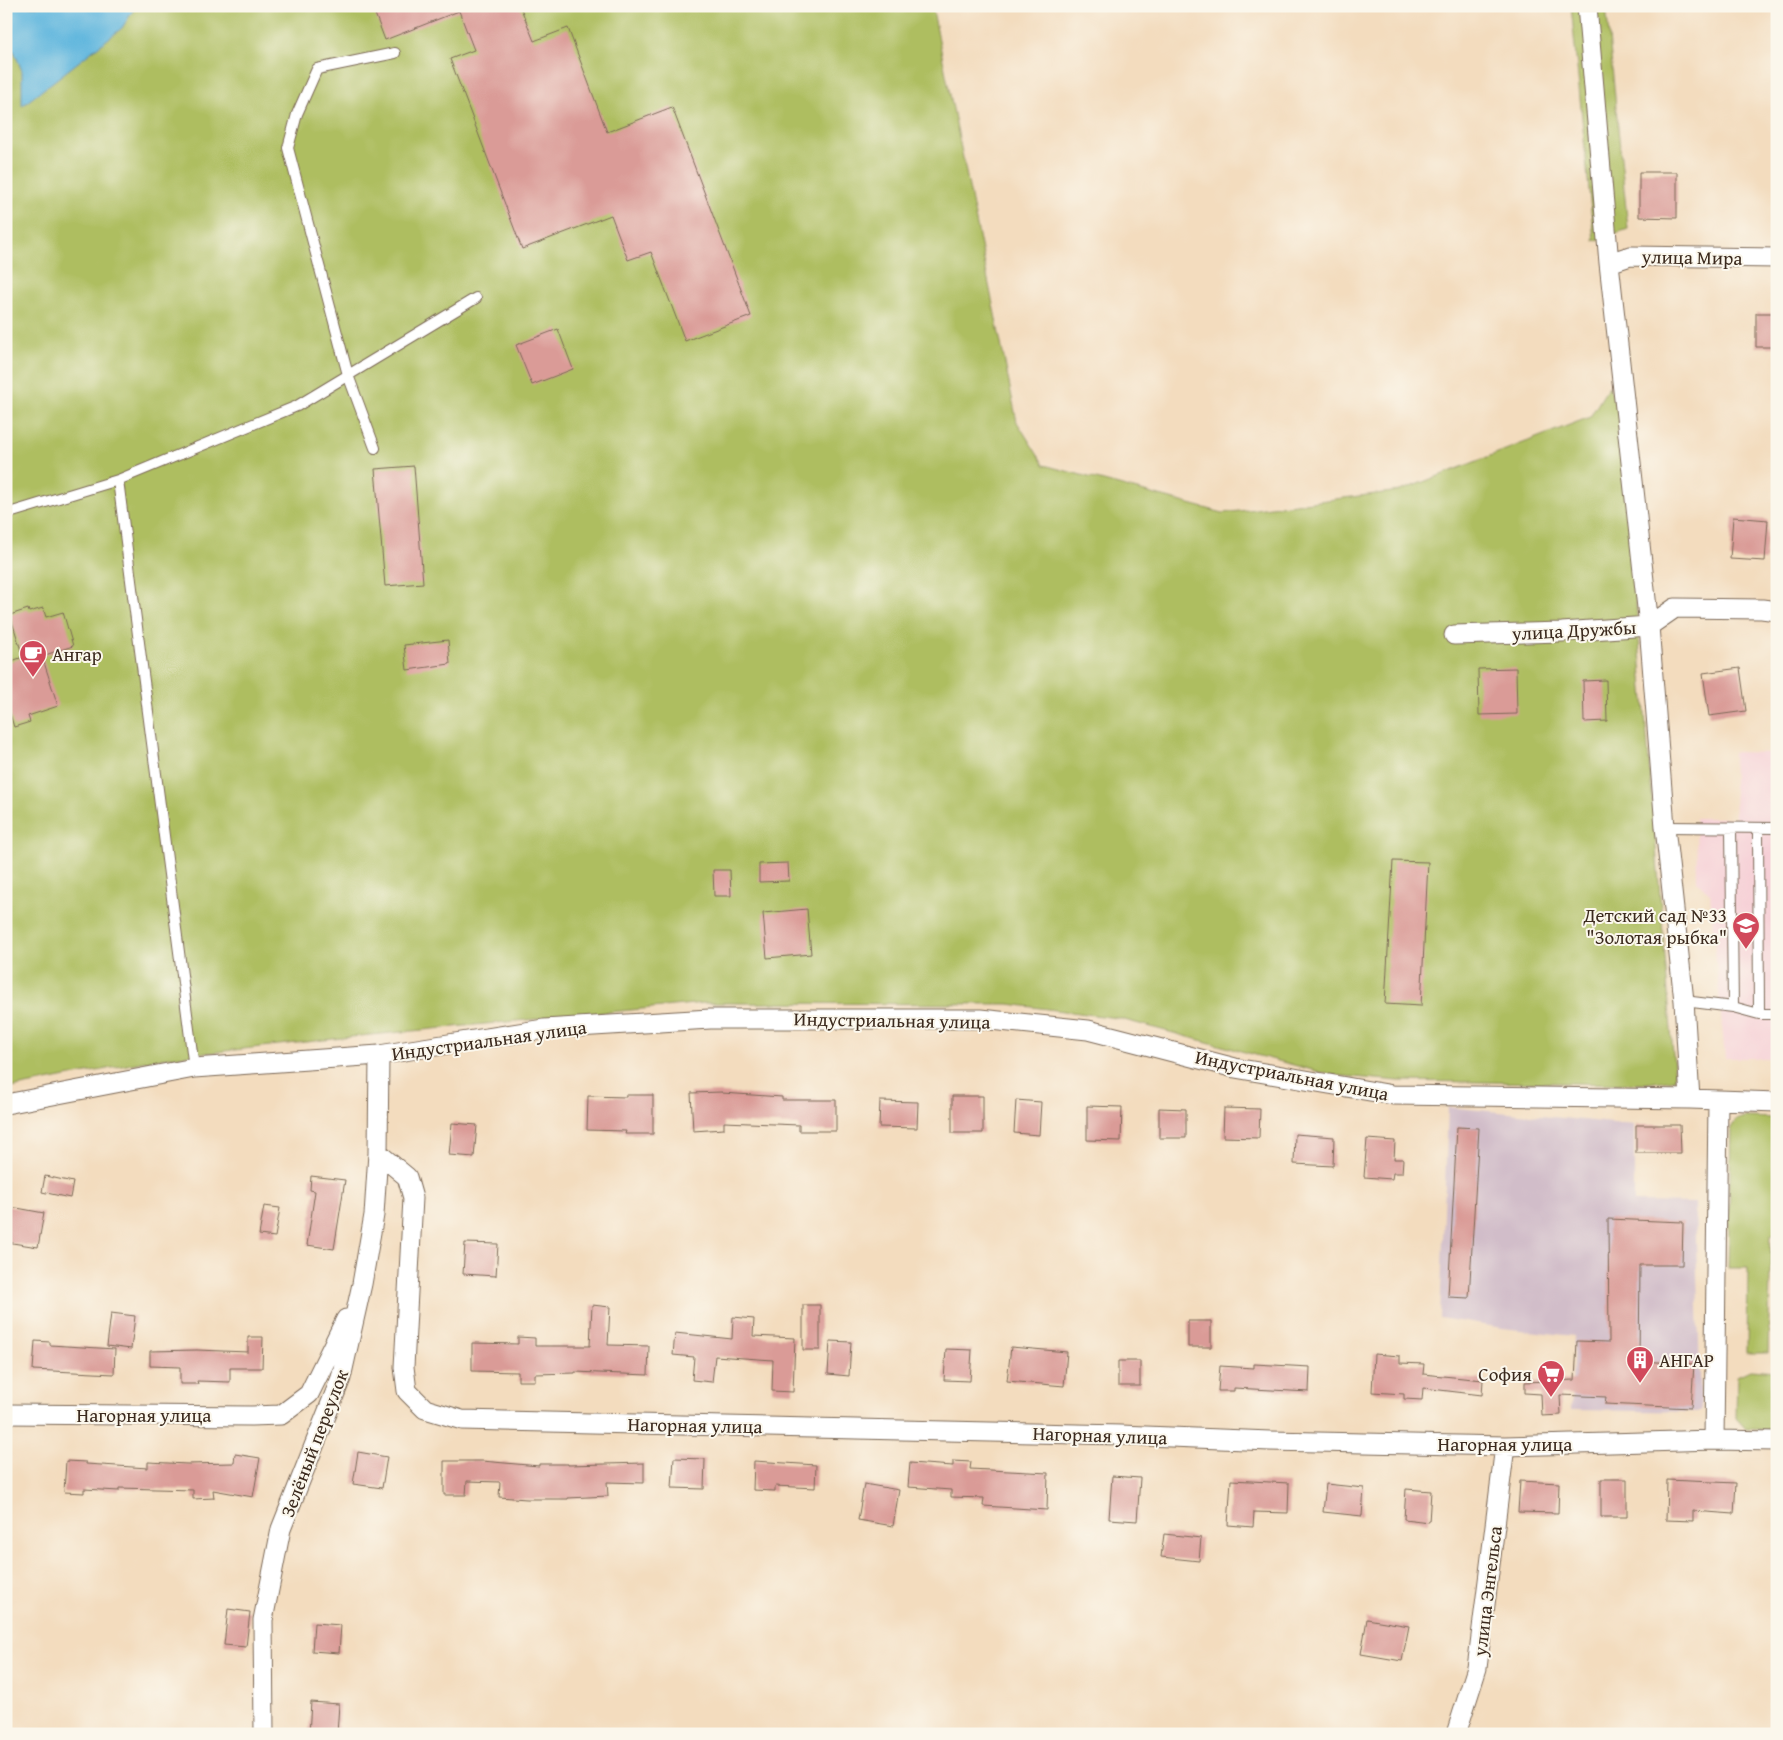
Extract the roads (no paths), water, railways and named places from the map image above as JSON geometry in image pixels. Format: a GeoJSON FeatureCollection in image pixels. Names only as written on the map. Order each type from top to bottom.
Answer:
{"type":"FeatureCollection","features":[{"type":"Feature","properties":{"kind":"street"},"geometry":{"type":"LineString","coordinates":[[1587,6],[1609,263],[1649,626],[1665,828],[1684,1001],[1690,1099]]}},
{"type":"Feature","properties":{"kind":"street","name":"улица Мира"},"geometry":{"type":"LineString","coordinates":[[1609,263],[1630,256],[1777,258]]}},
{"type":"Feature","properties":{"kind":"street","name":"улица Дружбы"},"geometry":{"type":"LineString","coordinates":[[1454,635],[1562,632],[1649,626],[1675,608],[1762,609],[1777,611]]}},
{"type":"Feature","properties":{"kind":"street","name":"Индустриальная улица"},"geometry":{"type":"LineString","coordinates":[[6,1104],[194,1068],[379,1055],[544,1029],[700,1020],[980,1019],[1088,1030],[1235,1068],[1393,1095],[1777,1102]]}},
{"type":"Feature","properties":{"kind":"street","name":"Зелёный переулок"},"geometry":{"type":"LineString","coordinates":[[264,1734],[263,1620],[280,1529],[341,1378],[362,1284],[374,1215],[378,1153],[379,1055]]}},
{"type":"Feature","properties":{"kind":"street"},"geometry":{"type":"LineString","coordinates":[[1714,1440],[1718,1101]]}},
{"type":"Feature","properties":{"kind":"street","name":"Нагорная улица"},"geometry":{"type":"LineString","coordinates":[[378,1153],[407,1177],[413,1198],[404,1367],[407,1391],[425,1409],[462,1420],[1121,1435],[1280,1442],[1506,1446],[1714,1440],[1777,1441]]}},
{"type":"Feature","properties":{"kind":"street","name":"Нагорная улица"},"geometry":{"type":"LineString","coordinates":[[6,1414],[281,1415],[309,1394],[362,1284]]}},
{"type":"Feature","properties":{"kind":"street","name":"улица Энгельса"},"geometry":{"type":"LineString","coordinates":[[1456,1734],[1477,1668],[1506,1446]]}},
{"type":"Feature","properties":{"kind":"lane"},"geometry":{"type":"LineString","coordinates":[[375,448],[348,375],[288,148],[297,114],[317,70],[396,54]]}},
{"type":"Feature","properties":{"kind":"lane"},"geometry":{"type":"LineString","coordinates":[[6,514],[118,480],[297,406],[476,298]]}},
{"type":"Feature","properties":{"kind":"lane"},"geometry":{"type":"LineString","coordinates":[[118,480],[194,1068]]}},
{"type":"Feature","properties":{"kind":"lane"},"geometry":{"type":"LineString","coordinates":[[1665,828],[1777,828]]}},
{"type":"Feature","properties":{"kind":"lane"},"geometry":{"type":"LineString","coordinates":[[1731,828],[1733,1007]]}},
{"type":"Feature","properties":{"kind":"lane"},"geometry":{"type":"LineString","coordinates":[[1758,828],[1759,1014]]}},
{"type":"Feature","properties":{"kind":"lane"},"geometry":{"type":"LineString","coordinates":[[1684,1001],[1733,1007],[1759,1014],[1777,1014]]}},
{"type":"Feature","properties":{"kind":"water"},"geometry":{"type":"Polygon","coordinates":[[[6,6],[136,6],[122,28],[22,106],[22,71],[14,51],[6,51],[6,6]]]}},
{"type":"Feature","properties":{"kind":"place","name":"Ангар"},"geometry":{"type":"Point","coordinates":[33,678]}},
{"type":"Feature","properties":{"kind":"place","name":"Детский сад №33 \"Золотая рыбка\""},"geometry":{"type":"Point","coordinates":[1746,950]}},
{"type":"Feature","properties":{"kind":"place","name":"АНГАР"},"geometry":{"type":"Point","coordinates":[1640,1384]}},
{"type":"Feature","properties":{"kind":"place","name":"София"},"geometry":{"type":"Point","coordinates":[1551,1398]}}]}
